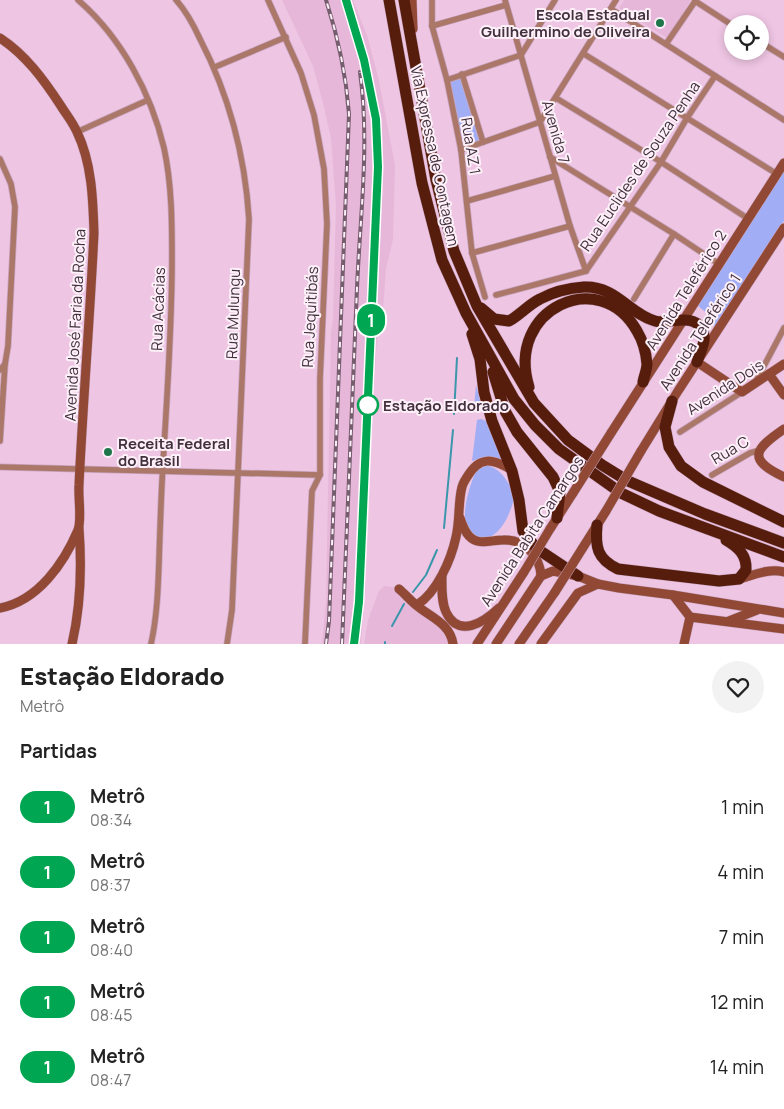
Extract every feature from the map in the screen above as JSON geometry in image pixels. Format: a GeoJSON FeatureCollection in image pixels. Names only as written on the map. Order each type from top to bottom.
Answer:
{"type":"FeatureCollection","features":[{"type":"Feature","properties":{"kind":"highway","name":"Via Expressa de Contagem"},"geometry":{"type":"LineString","coordinates":[[389,0],[422,183],[445,269],[466,313],[514,399],[535,425],[559,449],[621,493],[659,511],[702,527]]}},
{"type":"Feature","properties":{"kind":"highway","name":"Via Expressa de Contagem"},"geometry":{"type":"LineString","coordinates":[[404,0],[436,180],[454,251],[534,403],[568,440],[628,481],[705,514],[784,543]]}},
{"type":"Feature","properties":{"kind":"highway"},"geometry":{"type":"LineString","coordinates":[[481,301],[494,319],[509,321],[540,299],[556,292],[585,287],[600,289],[612,293],[644,316],[655,321],[683,320],[692,322],[702,329],[704,341],[697,362]]}},
{"type":"Feature","properties":{"kind":"highway"},"geometry":{"type":"LineString","coordinates":[[534,403],[526,376],[524,356],[528,340],[542,316],[555,307],[573,300],[589,299],[606,303],[623,313],[633,324],[643,342],[647,364],[643,382]]}},
{"type":"Feature","properties":{"kind":"highway"},"geometry":{"type":"LineString","coordinates":[[466,313],[480,359],[484,392],[492,421],[512,470],[519,500],[523,531],[527,539],[536,548],[578,576]]}},
{"type":"Feature","properties":{"kind":"highway"},"geometry":{"type":"LineString","coordinates":[[486,349],[505,411],[517,432],[553,478],[560,492],[557,518]]}},
{"type":"Feature","properties":{"kind":"highway"},"geometry":{"type":"LineString","coordinates":[[672,401],[665,427],[669,447],[681,466],[703,482],[784,522]]}},
{"type":"Feature","properties":{"kind":"highway"},"geometry":{"type":"LineString","coordinates":[[597,525],[595,542],[598,551],[607,564],[618,569],[719,581],[739,579],[746,570],[746,563],[741,552],[729,542],[702,527]]}},
{"type":"Feature","properties":{"kind":"highway"},"geometry":{"type":"LineString","coordinates":[[702,527],[784,557]]}},
{"type":"Feature","properties":{"kind":"main road"},"geometry":{"type":"LineString","coordinates":[[412,0],[414,54]]}},
{"type":"Feature","properties":{"kind":"main road","name":"Avenida José Faria da Rocha"},"geometry":{"type":"LineString","coordinates":[[0,38],[41,75],[77,132],[93,194],[94,233],[80,468],[79,528],[61,563],[46,581],[28,596],[0,608]]}},
{"type":"Feature","properties":{"kind":"main road","name":"Avenida Teleférico 2"},"geometry":{"type":"LineString","coordinates":[[611,433],[784,162]]}},
{"type":"Feature","properties":{"kind":"main road","name":"Avenida Teleférico 1"},"geometry":{"type":"LineString","coordinates":[[597,525],[672,401],[784,228]]}},
{"type":"Feature","properties":{"kind":"main road"},"geometry":{"type":"LineString","coordinates":[[697,362],[742,392]]}},
{"type":"Feature","properties":{"kind":"main road","name":"Avenida Dois"},"geometry":{"type":"LineString","coordinates":[[742,392],[784,364]]}},
{"type":"Feature","properties":{"kind":"main road"},"geometry":{"type":"LineString","coordinates":[[769,374],[784,395]]}},
{"type":"Feature","properties":{"kind":"main road","name":"Rua C"},"geometry":{"type":"LineString","coordinates":[[760,450],[766,441],[784,429]]}},
{"type":"Feature","properties":{"kind":"main road","name":"Avenida Babita Camargos"},"geometry":{"type":"LineString","coordinates":[[477,644],[611,433]]}},
{"type":"Feature","properties":{"kind":"main road"},"geometry":{"type":"LineString","coordinates":[[760,450],[759,456],[766,468],[784,477]]}},
{"type":"Feature","properties":{"kind":"main road"},"geometry":{"type":"LineString","coordinates":[[416,606],[428,597],[442,575],[456,538],[460,518],[462,486],[471,469],[477,464],[494,461],[512,470]]}},
{"type":"Feature","properties":{"kind":"main road"},"geometry":{"type":"LineString","coordinates":[[460,518],[468,536],[477,541],[512,541],[529,549],[540,566],[541,576]]}},
{"type":"Feature","properties":{"kind":"main road"},"geometry":{"type":"LineString","coordinates":[[519,644],[555,592],[597,525]]}},
{"type":"Feature","properties":{"kind":"main road"},"geometry":{"type":"LineString","coordinates":[[72,644],[78,620],[81,573],[79,528]]}},
{"type":"Feature","properties":{"kind":"main road"},"geometry":{"type":"LineString","coordinates":[[739,579],[765,571],[776,570],[784,572]]}},
{"type":"Feature","properties":{"kind":"main road"},"geometry":{"type":"LineString","coordinates":[[496,644],[541,576],[553,571],[619,588],[673,595],[757,610],[783,612]]}},
{"type":"Feature","properties":{"kind":"main road"},"geometry":{"type":"LineString","coordinates":[[442,575],[446,612],[455,622],[461,625],[473,626],[486,620],[499,608]]}},
{"type":"Feature","properties":{"kind":"main road"},"geometry":{"type":"LineString","coordinates":[[542,644],[578,594],[598,584]]}},
{"type":"Feature","properties":{"kind":"main road"},"geometry":{"type":"LineString","coordinates":[[399,589],[416,606],[446,627],[453,644]]}},
{"type":"Feature","properties":{"kind":"main road"},"geometry":{"type":"LineString","coordinates":[[673,595],[690,617],[784,629]]}},
{"type":"Feature","properties":{"kind":"main road"},"geometry":{"type":"LineString","coordinates":[[729,621],[757,610]]}},
{"type":"Feature","properties":{"kind":"main road"},"geometry":{"type":"LineString","coordinates":[[684,644],[690,617]]}},
{"type":"Feature","properties":{"kind":"street","name":"Rua Acácias"},"geometry":{"type":"LineString","coordinates":[[78,0],[108,32],[134,70],[148,100],[164,147],[170,185],[172,307],[158,603],[151,644]]}},
{"type":"Feature","properties":{"kind":"street","name":"Rua Mulungu"},"geometry":{"type":"LineString","coordinates":[[176,0],[197,32],[215,67],[239,142],[249,219],[232,610],[227,644]]}},
{"type":"Feature","properties":{"kind":"street","name":"Rua Jequitibás"},"geometry":{"type":"LineString","coordinates":[[268,0],[286,37],[314,115],[324,169],[327,224],[320,379],[320,476],[312,491],[305,644]]}},
{"type":"Feature","properties":{"kind":"street","name":"Rua AZ 1"},"geometry":{"type":"LineString","coordinates":[[432,0],[432,26],[447,80],[461,150],[472,253],[481,301]]}},
{"type":"Feature","properties":{"kind":"street"},"geometry":{"type":"LineString","coordinates":[[447,80],[521,55],[554,0]]}},
{"type":"Feature","properties":{"kind":"street"},"geometry":{"type":"LineString","coordinates":[[461,150],[540,122],[616,0]]}},
{"type":"Feature","properties":{"kind":"street"},"geometry":{"type":"LineString","coordinates":[[666,44],[695,1],[724,20]]}},
{"type":"Feature","properties":{"kind":"street"},"geometry":{"type":"LineString","coordinates":[[432,26],[506,3]]}},
{"type":"Feature","properties":{"kind":"street","name":"Avenida 7"},"geometry":{"type":"LineString","coordinates":[[506,3],[555,176],[586,271]]}},
{"type":"Feature","properties":{"kind":"street"},"geometry":{"type":"LineString","coordinates":[[611,9],[784,120]]}},
{"type":"Feature","properties":{"kind":"street"},"geometry":{"type":"LineString","coordinates":[[215,67],[286,37]]}},
{"type":"Feature","properties":{"kind":"street"},"geometry":{"type":"LineString","coordinates":[[769,48],[784,57]]}},
{"type":"Feature","properties":{"kind":"street"},"geometry":{"type":"LineString","coordinates":[[584,54],[777,174]]}},
{"type":"Feature","properties":{"kind":"street"},"geometry":{"type":"LineString","coordinates":[[462,74],[483,142]]}},
{"type":"Feature","properties":{"kind":"street","name":"Rua Euclides de Souza Penha"},"geometry":{"type":"LineString","coordinates":[[586,271],[661,162],[687,118],[716,76]]}},
{"type":"Feature","properties":{"kind":"street"},"geometry":{"type":"LineString","coordinates":[[556,98],[748,218]]}},
{"type":"Feature","properties":{"kind":"street"},"geometry":{"type":"LineString","coordinates":[[77,132],[148,100]]}},
{"type":"Feature","properties":{"kind":"street"},"geometry":{"type":"LineString","coordinates":[[550,157],[719,264]]}},
{"type":"Feature","properties":{"kind":"street"},"geometry":{"type":"LineString","coordinates":[[0,441],[8,346],[15,207],[10,184],[1,163]]}},
{"type":"Feature","properties":{"kind":"street"},"geometry":{"type":"LineString","coordinates":[[467,201],[555,176]]}},
{"type":"Feature","properties":{"kind":"street"},"geometry":{"type":"LineString","coordinates":[[472,253],[570,226]]}},
{"type":"Feature","properties":{"kind":"street"},"geometry":{"type":"LineString","coordinates":[[634,299],[674,234]]}},
{"type":"Feature","properties":{"kind":"street"},"geometry":{"type":"LineString","coordinates":[[496,295],[586,271]]}},
{"type":"Feature","properties":{"kind":"street"},"geometry":{"type":"LineString","coordinates":[[754,383],[784,328]]}},
{"type":"Feature","properties":{"kind":"street"},"geometry":{"type":"LineString","coordinates":[[0,370],[5,364]]}},
{"type":"Feature","properties":{"kind":"street","name":"Avenida Dois"},"geometry":{"type":"LineString","coordinates":[[680,432],[742,392]]}},
{"type":"Feature","properties":{"kind":"street","name":"Rua C"},"geometry":{"type":"LineString","coordinates":[[712,475],[750,453],[760,450]]}},
{"type":"Feature","properties":{"kind":"street"},"geometry":{"type":"LineString","coordinates":[[0,467],[320,476]]}},
{"type":"Feature","properties":{"kind":"shaded area"},"geometry":{"type":"Polygon","coordinates":[[[282,0],[353,0],[368,38],[379,81],[395,165],[393,239],[386,269],[382,323],[378,324],[365,529],[366,583],[361,644],[322,644],[326,600],[331,332],[336,206],[331,138],[323,103],[313,66],[282,0]]]}},
{"type":"Feature","properties":{"kind":"shaded area","name":"Escola Estadual Guilhermino de Oliveira"},"geometry":{"type":"Polygon","coordinates":[[[624,0],[691,0],[667,38],[619,8],[624,0]]]}},
{"type":"Feature","properties":{"kind":"shaded area"},"geometry":{"type":"Polygon","coordinates":[[[461,75],[483,142],[461,149],[448,79],[461,75]]]}},
{"type":"Feature","properties":{"kind":"shaded area"},"geometry":{"type":"Polygon","coordinates":[[[784,169],[784,221],[716,329],[708,314],[698,306],[784,169]]]}},
{"type":"Feature","properties":{"kind":"shaded area"},"geometry":{"type":"Polygon","coordinates":[[[476,385],[482,408],[474,409],[476,385]]]}},
{"type":"Feature","properties":{"kind":"shaded area"},"geometry":{"type":"Polygon","coordinates":[[[477,420],[486,421],[504,460],[484,457],[472,461],[477,420]]]}},
{"type":"Feature","properties":{"kind":"shaded area"},"geometry":{"type":"Polygon","coordinates":[[[485,465],[497,470],[502,475],[510,486],[513,499],[508,517],[501,528],[492,536],[481,538],[475,535],[467,526],[465,513],[467,499],[478,467],[485,465]]]}},
{"type":"Feature","properties":{"kind":"shaded area"},"geometry":{"type":"Polygon","coordinates":[[[384,586],[395,587],[439,626],[449,644],[364,644],[368,620],[379,591],[384,586]]]}},
{"type":"Feature","properties":{"kind":"waterway"},"geometry":{"type":"LineString","coordinates":[[454,414],[457,358]]}},
{"type":"Feature","properties":{"kind":"waterway"},"geometry":{"type":"LineString","coordinates":[[444,528],[453,430]]}},
{"type":"Feature","properties":{"kind":"waterway"},"geometry":{"type":"LineString","coordinates":[[413,592],[426,575],[437,550]]}},
{"type":"Feature","properties":{"kind":"waterway"},"geometry":{"type":"LineString","coordinates":[[392,626],[404,604]]}},
{"type":"Feature","properties":{"kind":"railway"},"geometry":{"type":"LineString","coordinates":[[326,0],[341,56],[349,114],[329,621],[326,644]]}},
{"type":"Feature","properties":{"kind":"railway"},"geometry":{"type":"LineString","coordinates":[[346,0],[364,59],[376,119],[378,167],[359,602],[353,644]]}},
{"type":"Feature","properties":{"kind":"railway"},"geometry":{"type":"LineString","coordinates":[[342,644],[364,153],[363,99],[360,72]]}},
{"type":"Feature","properties":{"kind":"metro line","name":"1"},"geometry":{"type":"LineString","coordinates":[[346,0],[364,60],[376,119],[378,167],[359,602],[354,644]]}},
{"type":"Feature","properties":{"kind":"place","name":"Escola Estadual Guilhermino de Oliveira"},"geometry":{"type":"Point","coordinates":[660,23]}},
{"type":"Feature","properties":{"kind":"place","name":"Estação Eldorado"},"geometry":{"type":"Point","coordinates":[368,405]}},
{"type":"Feature","properties":{"kind":"place","name":"Receita Federal do Brasil"},"geometry":{"type":"Point","coordinates":[108,452]}}]}
